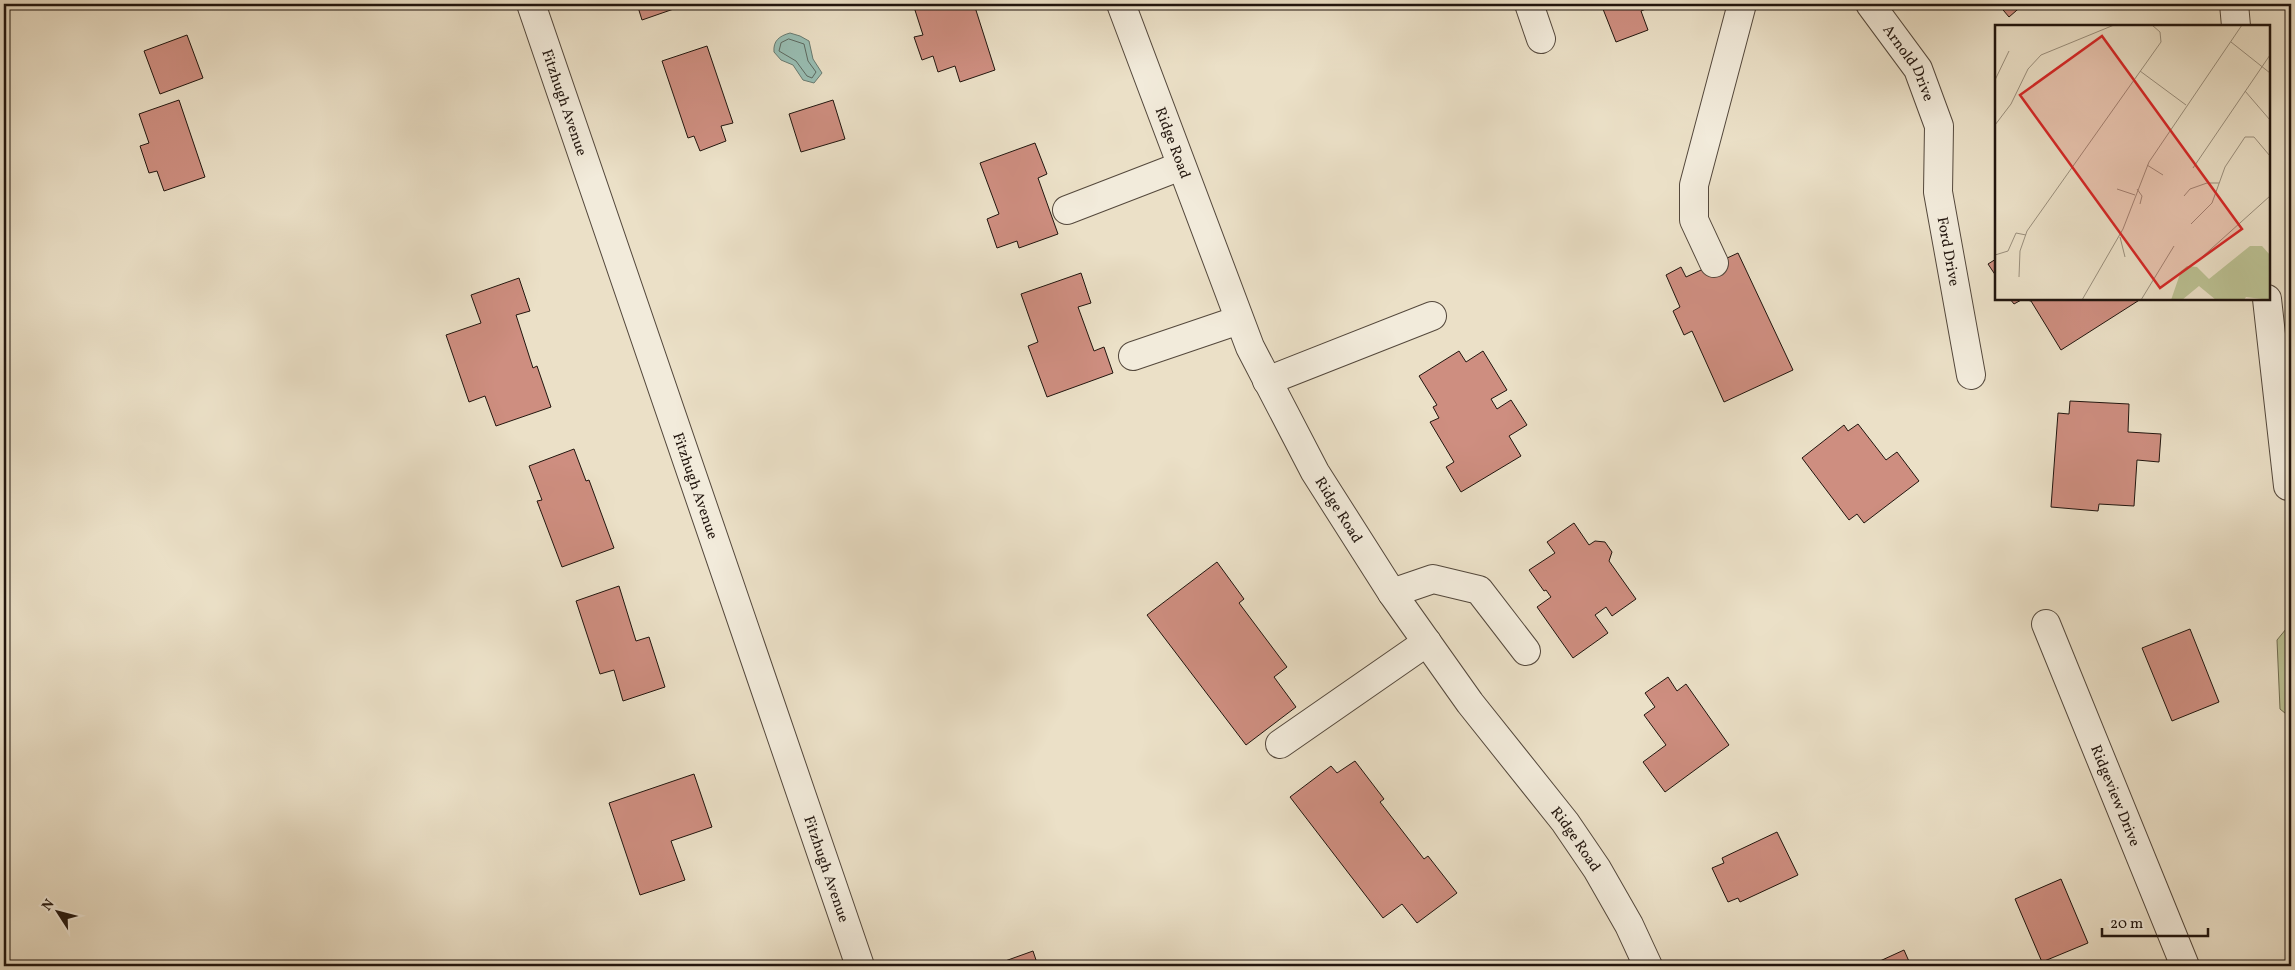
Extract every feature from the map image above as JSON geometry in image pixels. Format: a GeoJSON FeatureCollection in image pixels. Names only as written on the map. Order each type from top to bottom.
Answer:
{"type":"FeatureCollection","features":[{"type":"Feature","properties":{"kind":"street","name":"Fitzhugh Avenue"},"geometry":{"type":"LineString","coordinates":[[531,4],[860,966]]}},
{"type":"Feature","properties":{"kind":"street","name":"Ridge Road"},"geometry":{"type":"LineString","coordinates":[[1121,4],[1250,347],[1315,472],[1392,594],[1470,703],[1570,830],[1597,869],[1629,925],[1648,966]]}},
{"type":"Feature","properties":{"kind":"street"},"geometry":{"type":"LineString","coordinates":[[1529,4],[1541,39]]}},
{"type":"Feature","properties":{"kind":"street"},"geometry":{"type":"LineString","coordinates":[[1714,263],[1694,220],[1694,185],[1742,4]]}},
{"type":"Feature","properties":{"kind":"street","name":"Arnold Drive"},"geometry":{"type":"LineString","coordinates":[[1870,4],[1918,69],[1939,126]]}},
{"type":"Feature","properties":{"kind":"street"},"geometry":{"type":"LineString","coordinates":[[2234,4],[2236,25]]}},
{"type":"Feature","properties":{"kind":"street","name":"Ford Drive"},"geometry":{"type":"LineString","coordinates":[[1939,126],[1938,192],[1971,375]]}},
{"type":"Feature","properties":{"kind":"street"},"geometry":{"type":"LineString","coordinates":[[1068,210],[1181,166]]}},
{"type":"Feature","properties":{"kind":"street"},"geometry":{"type":"LineString","coordinates":[[2267,300],[2288,486]]}},
{"type":"Feature","properties":{"kind":"street"},"geometry":{"type":"LineString","coordinates":[[1267,381],[1432,316]]}},
{"type":"Feature","properties":{"kind":"street"},"geometry":{"type":"LineString","coordinates":[[1133,356],[1239,320]]}},
{"type":"Feature","properties":{"kind":"street"},"geometry":{"type":"LineString","coordinates":[[1392,594],[1433,579],[1478,590],[1526,651]]}},
{"type":"Feature","properties":{"kind":"street","name":"Ridgeview Drive"},"geometry":{"type":"LineString","coordinates":[[2046,624],[2185,966]]}},
{"type":"Feature","properties":{"kind":"street"},"geometry":{"type":"LineString","coordinates":[[1280,744],[1427,642]]}},
{"type":"Feature","properties":{"kind":"green space"},"geometry":{"type":"Polygon","coordinates":[[[2291,623],[2291,718],[2280,709],[2277,640],[2291,623]]]}},
{"type":"Feature","properties":{"kind":"water"},"geometry":{"type":"Polygon","coordinates":[[[790,33],[809,41],[813,59],[822,73],[814,83],[803,80],[793,65],[781,60],[774,52],[778,40],[790,33]]]}},
{"type":"Feature","properties":{"kind":"building"},"geometry":{"type":"Polygon","coordinates":[[[637,4],[688,4],[642,20],[637,4]]]}},
{"type":"Feature","properties":{"kind":"building"},"geometry":{"type":"Polygon","coordinates":[[[913,4],[974,4],[995,70],[960,82],[955,66],[938,72],[933,56],[922,60],[914,37],[923,35],[913,4]]]}},
{"type":"Feature","properties":{"kind":"building"},"geometry":{"type":"Polygon","coordinates":[[[1601,4],[1658,4],[1641,11],[1648,30],[1616,42],[1601,4]]]}},
{"type":"Feature","properties":{"kind":"building"},"geometry":{"type":"Polygon","coordinates":[[[1998,4],[2024,4],[2009,17],[1998,4]]]}},
{"type":"Feature","properties":{"kind":"building"},"geometry":{"type":"Polygon","coordinates":[[[187,35],[203,78],[160,94],[144,51],[187,35]]]}},
{"type":"Feature","properties":{"kind":"building"},"geometry":{"type":"Polygon","coordinates":[[[707,46],[733,123],[721,126],[726,141],[700,151],[694,136],[688,138],[662,61],[707,46]]]}},
{"type":"Feature","properties":{"kind":"building"},"geometry":{"type":"Polygon","coordinates":[[[179,100],[205,177],[164,191],[157,171],[149,173],[140,146],[149,143],[139,114],[179,100]]]}},
{"type":"Feature","properties":{"kind":"building"},"geometry":{"type":"Polygon","coordinates":[[[833,100],[845,139],[801,152],[789,114],[833,100]]]}},
{"type":"Feature","properties":{"kind":"building"},"geometry":{"type":"Polygon","coordinates":[[[1035,143],[1047,174],[1038,178],[1058,234],[1019,248],[1017,241],[997,248],[987,219],[999,214],[980,163],[1035,143]]]}},
{"type":"Feature","properties":{"kind":"building"},"geometry":{"type":"Polygon","coordinates":[[[1738,253],[1793,370],[1724,402],[1692,331],[1684,335],[1673,311],[1680,307],[1666,275],[1681,267],[1686,277],[1738,253]]]}},
{"type":"Feature","properties":{"kind":"building"},"geometry":{"type":"Polygon","coordinates":[[[1995,260],[1995,274],[1988,264],[1995,260]]]}},
{"type":"Feature","properties":{"kind":"building"},"geometry":{"type":"Polygon","coordinates":[[[1081,273],[1091,303],[1078,307],[1094,351],[1104,347],[1113,373],[1047,397],[1028,346],[1038,342],[1021,294],[1081,273]]]}},
{"type":"Feature","properties":{"kind":"building"},"geometry":{"type":"Polygon","coordinates":[[[519,278],[530,311],[516,315],[533,368],[537,366],[551,407],[496,426],[485,396],[469,402],[446,335],[481,323],[471,295],[519,278]]]}},
{"type":"Feature","properties":{"kind":"building"},"geometry":{"type":"Polygon","coordinates":[[[2011,300],[2021,300],[2014,304],[2011,300]]]}},
{"type":"Feature","properties":{"kind":"building"},"geometry":{"type":"Polygon","coordinates":[[[2028,300],[2139,300],[2061,350],[2031,301],[2028,300]]]}},
{"type":"Feature","properties":{"kind":"building"},"geometry":{"type":"Polygon","coordinates":[[[1459,351],[1466,362],[1483,351],[1507,390],[1491,399],[1497,409],[1511,400],[1527,425],[1509,436],[1521,456],[1461,492],[1446,467],[1454,462],[1430,422],[1439,418],[1433,407],[1437,405],[1419,376],[1459,351]]]}},
{"type":"Feature","properties":{"kind":"building"},"geometry":{"type":"Polygon","coordinates":[[[2070,401],[2129,404],[2128,432],[2161,434],[2159,462],[2137,460],[2134,506],[2099,504],[2098,511],[2051,507],[2058,413],[2069,414],[2070,401]]]}},
{"type":"Feature","properties":{"kind":"building"},"geometry":{"type":"Polygon","coordinates":[[[1858,424],[1886,460],[1897,452],[1919,481],[1864,523],[1857,514],[1849,520],[1802,458],[1844,425],[1848,431],[1858,424]]]}},
{"type":"Feature","properties":{"kind":"building"},"geometry":{"type":"Polygon","coordinates":[[[574,449],[586,481],[589,480],[614,548],[562,567],[537,501],[542,500],[529,466],[574,449]]]}},
{"type":"Feature","properties":{"kind":"building"},"geometry":{"type":"Polygon","coordinates":[[[1574,523],[1589,545],[1595,541],[1605,542],[1612,552],[1609,561],[1636,599],[1612,616],[1606,607],[1595,615],[1608,633],[1573,658],[1537,607],[1551,597],[1546,590],[1544,591],[1529,570],[1555,553],[1547,542],[1574,523]]]}},
{"type":"Feature","properties":{"kind":"building"},"geometry":{"type":"Polygon","coordinates":[[[1217,562],[1244,599],[1239,603],[1287,667],[1274,677],[1296,707],[1246,745],[1147,615],[1217,562]]]}},
{"type":"Feature","properties":{"kind":"building"},"geometry":{"type":"Polygon","coordinates":[[[619,586],[636,641],[649,637],[665,687],[623,701],[614,670],[600,674],[576,601],[619,586]]]}},
{"type":"Feature","properties":{"kind":"building"},"geometry":{"type":"Polygon","coordinates":[[[2190,629],[2219,702],[2172,721],[2142,648],[2190,629]]]}},
{"type":"Feature","properties":{"kind":"building"},"geometry":{"type":"Polygon","coordinates":[[[1668,677],[1677,691],[1686,684],[1729,745],[1665,792],[1643,762],[1666,745],[1644,715],[1655,707],[1645,693],[1668,677]]]}},
{"type":"Feature","properties":{"kind":"building"},"geometry":{"type":"Polygon","coordinates":[[[1355,761],[1384,799],[1380,802],[1424,859],[1428,856],[1457,893],[1417,923],[1402,904],[1383,918],[1290,797],[1331,766],[1337,773],[1355,761]]]}},
{"type":"Feature","properties":{"kind":"building"},"geometry":{"type":"Polygon","coordinates":[[[694,774],[712,827],[671,841],[685,880],[640,895],[609,803],[694,774]]]}},
{"type":"Feature","properties":{"kind":"building"},"geometry":{"type":"Polygon","coordinates":[[[1777,832],[1798,875],[1740,902],[1738,898],[1728,902],[1712,868],[1724,863],[1722,858],[1777,832]]]}},
{"type":"Feature","properties":{"kind":"building"},"geometry":{"type":"Polygon","coordinates":[[[2061,879],[2088,943],[2042,962],[2015,899],[2061,879]]]}},
{"type":"Feature","properties":{"kind":"building"},"geometry":{"type":"Polygon","coordinates":[[[1904,950],[1911,966],[1869,966],[1904,950]]]}},
{"type":"Feature","properties":{"kind":"building"},"geometry":{"type":"Polygon","coordinates":[[[1033,951],[1038,966],[994,966],[994,965],[1033,951]]]}}]}
